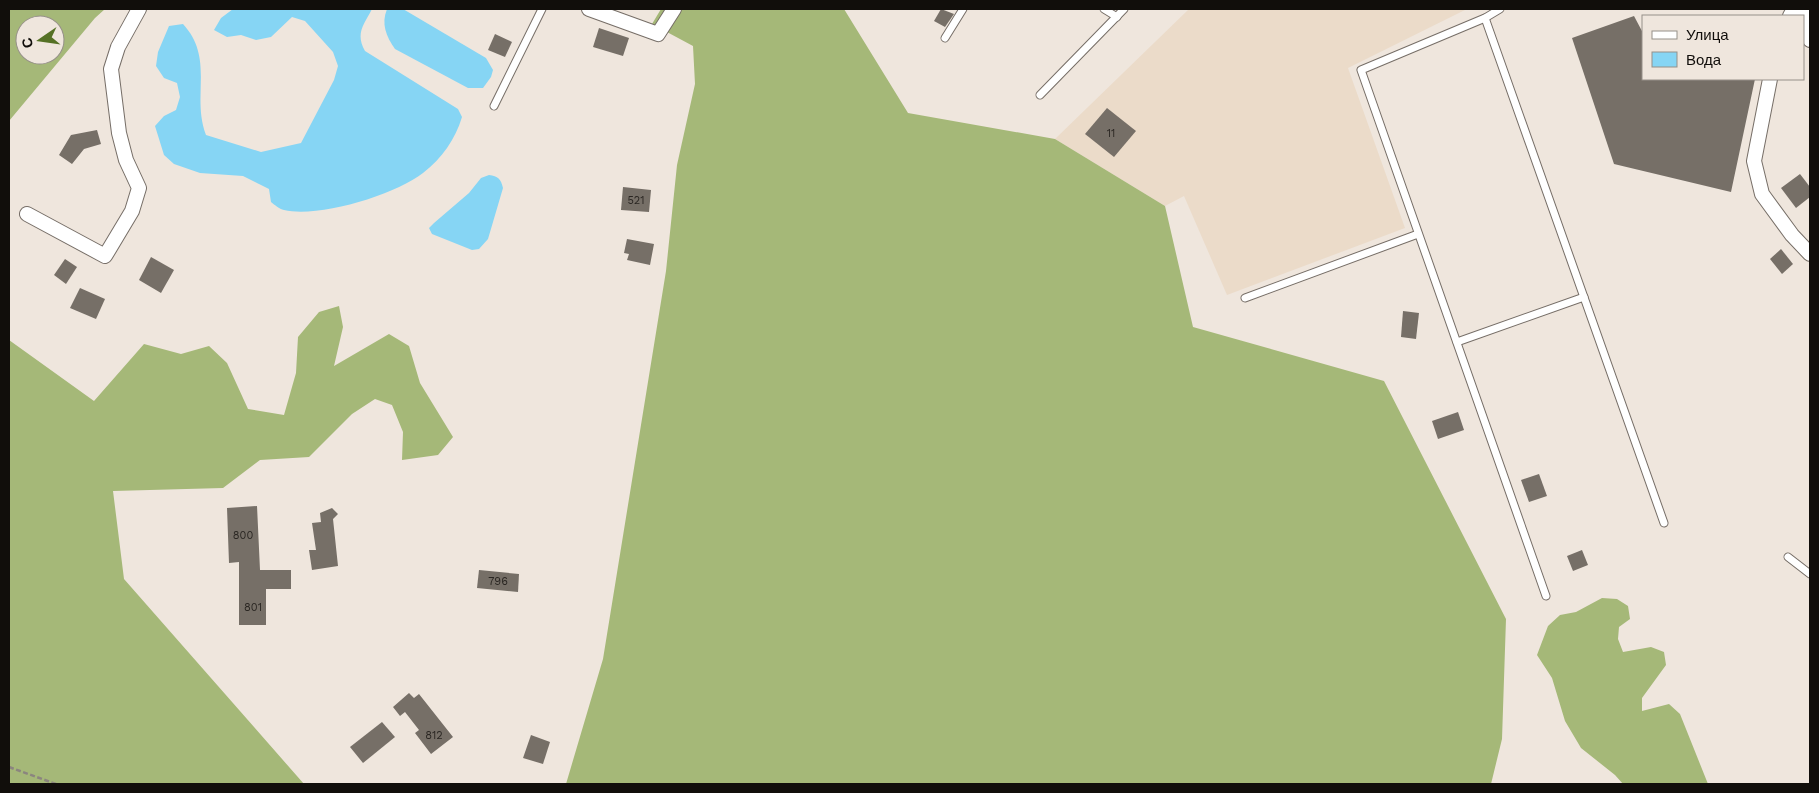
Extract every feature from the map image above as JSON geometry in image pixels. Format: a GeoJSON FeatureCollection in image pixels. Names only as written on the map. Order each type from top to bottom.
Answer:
{"type":"FeatureCollection","features":[{"type":"Feature","properties":{"kind":"street"},"geometry":{"type":"LineString","coordinates":[[27,214],[105,256],[132,211],[139,188],[126,160],[119,133],[111,69],[118,47],[139,9]]}},
{"type":"Feature","properties":{"kind":"street"},"geometry":{"type":"LineString","coordinates":[[589,9],[658,34],[674,9]]}},
{"type":"Feature","properties":{"kind":"street"},"geometry":{"type":"LineString","coordinates":[[1804,20],[1810,40]]}},
{"type":"Feature","properties":{"kind":"street"},"geometry":{"type":"LineString","coordinates":[[1770,80],[1754,161],[1762,194],[1792,235],[1810,254]]}},
{"type":"Feature","properties":{"kind":"lane"},"geometry":{"type":"LineString","coordinates":[[494,106],[542,9]]}},
{"type":"Feature","properties":{"kind":"lane"},"geometry":{"type":"LineString","coordinates":[[945,38],[963,9]]}},
{"type":"Feature","properties":{"kind":"lane"},"geometry":{"type":"LineString","coordinates":[[1104,9],[1117,16]]}},
{"type":"Feature","properties":{"kind":"lane"},"geometry":{"type":"LineString","coordinates":[[1040,95],[1124,9]]}},
{"type":"Feature","properties":{"kind":"lane"},"geometry":{"type":"LineString","coordinates":[[1500,9],[1485,18],[1361,70],[1546,596]]}},
{"type":"Feature","properties":{"kind":"lane"},"geometry":{"type":"LineString","coordinates":[[1485,18],[1664,524]]}},
{"type":"Feature","properties":{"kind":"lane"},"geometry":{"type":"LineString","coordinates":[[1245,298],[1418,234]]}},
{"type":"Feature","properties":{"kind":"lane"},"geometry":{"type":"LineString","coordinates":[[1457,342],[1584,297]]}},
{"type":"Feature","properties":{"kind":"lane"},"geometry":{"type":"LineString","coordinates":[[1788,557],[1810,574]]}},
{"type":"Feature","properties":{"kind":"path"},"geometry":{"type":"LineString","coordinates":[[9,767],[56,784]]}},
{"type":"Feature","properties":{"kind":"shaded area"},"geometry":{"type":"Polygon","coordinates":[[[1189,9],[1467,9],[1348,68],[1405,228],[1227,295],[1184,196],[1165,206],[1055,139],[1189,9]]]}},
{"type":"Feature","properties":{"kind":"green space"},"geometry":{"type":"Polygon","coordinates":[[[9,9],[105,9],[65,54],[65,15],[15,15],[15,65],[56,65],[9,121],[9,9]]]}},
{"type":"Feature","properties":{"kind":"green space"},"geometry":{"type":"Polygon","coordinates":[[[661,9],[844,9],[908,113],[1055,139],[1165,206],[1193,327],[1384,381],[1506,619],[1502,739],[1491,784],[566,784],[603,659],[666,271],[677,165],[695,84],[693,46],[652,24],[661,9]]]}},
{"type":"Feature","properties":{"kind":"green space"},"geometry":{"type":"Polygon","coordinates":[[[339,306],[343,327],[334,366],[389,334],[409,346],[420,383],[453,437],[438,455],[402,460],[403,432],[392,405],[375,399],[352,414],[309,457],[260,460],[223,488],[113,491],[124,579],[304,784],[9,784],[9,340],[94,401],[144,344],[181,354],[209,346],[227,363],[248,409],[284,415],[296,373],[298,337],[319,312],[339,306]]]}},
{"type":"Feature","properties":{"kind":"green space"},"geometry":{"type":"Polygon","coordinates":[[[1602,598],[1617,599],[1628,606],[1630,619],[1619,627],[1618,639],[1623,652],[1651,647],[1664,652],[1666,665],[1642,698],[1642,711],[1669,704],[1680,714],[1708,784],[1623,784],[1615,775],[1581,748],[1565,721],[1552,678],[1537,655],[1548,626],[1560,615],[1576,612],[1602,598]]]}},
{"type":"Feature","properties":{"kind":"water"},"geometry":{"type":"Polygon","coordinates":[[[233,9],[372,9],[361,34],[362,45],[365,51],[458,109],[462,117],[452,141],[436,161],[423,173],[410,181],[356,203],[317,211],[299,212],[280,209],[271,202],[269,189],[243,176],[200,173],[174,164],[164,155],[155,126],[164,116],[176,110],[180,97],[177,83],[164,78],[156,66],[158,52],[169,26],[183,24],[193,37],[198,51],[202,120],[206,135],[261,152],[301,143],[334,80],[338,66],[333,52],[305,21],[292,17],[271,37],[256,40],[241,35],[227,37],[214,30],[221,18],[233,9]]]}},
{"type":"Feature","properties":{"kind":"water"},"geometry":{"type":"Polygon","coordinates":[[[387,9],[403,9],[486,58],[493,70],[491,77],[483,88],[468,88],[395,49],[385,30],[384,20],[387,9]]]}},
{"type":"Feature","properties":{"kind":"water"},"geometry":{"type":"Polygon","coordinates":[[[489,175],[499,178],[503,188],[488,239],[479,249],[472,250],[432,234],[429,228],[469,193],[481,178],[489,175]]]}},
{"type":"Feature","properties":{"kind":"building"},"geometry":{"type":"Polygon","coordinates":[[[941,9],[954,14],[945,27],[934,21],[941,9]]]}},
{"type":"Feature","properties":{"kind":"building"},"geometry":{"type":"Polygon","coordinates":[[[1634,16],[1642,31],[1642,80],[1755,80],[1731,192],[1614,164],[1572,38],[1634,16]]]}},
{"type":"Feature","properties":{"kind":"building"},"geometry":{"type":"Polygon","coordinates":[[[599,28],[629,38],[623,56],[593,47],[599,28]]]}},
{"type":"Feature","properties":{"kind":"building"},"geometry":{"type":"Polygon","coordinates":[[[495,34],[512,42],[505,57],[488,50],[495,34]]]}},
{"type":"Feature","properties":{"kind":"building"},"geometry":{"type":"Polygon","coordinates":[[[1107,108],[1136,131],[1114,157],[1085,134],[1107,108]]]}},
{"type":"Feature","properties":{"kind":"building"},"geometry":{"type":"Polygon","coordinates":[[[97,130],[101,144],[84,149],[72,164],[59,155],[71,135],[97,130]]]}},
{"type":"Feature","properties":{"kind":"building"},"geometry":{"type":"Polygon","coordinates":[[[1800,174],[1810,187],[1810,197],[1796,208],[1781,188],[1800,174]]]}},
{"type":"Feature","properties":{"kind":"building"},"geometry":{"type":"Polygon","coordinates":[[[623,187],[651,190],[649,212],[621,210],[623,187]]]}},
{"type":"Feature","properties":{"kind":"building"},"geometry":{"type":"Polygon","coordinates":[[[627,239],[654,244],[650,265],[627,260],[629,254],[624,253],[627,239]]]}},
{"type":"Feature","properties":{"kind":"building"},"geometry":{"type":"Polygon","coordinates":[[[1781,249],[1793,264],[1782,274],[1770,259],[1781,249]]]}},
{"type":"Feature","properties":{"kind":"building"},"geometry":{"type":"Polygon","coordinates":[[[151,257],[174,270],[161,293],[139,280],[151,257]]]}},
{"type":"Feature","properties":{"kind":"building"},"geometry":{"type":"Polygon","coordinates":[[[65,259],[77,267],[66,284],[54,275],[65,259]]]}},
{"type":"Feature","properties":{"kind":"building"},"geometry":{"type":"Polygon","coordinates":[[[80,288],[105,299],[96,319],[70,308],[80,288]]]}},
{"type":"Feature","properties":{"kind":"building"},"geometry":{"type":"Polygon","coordinates":[[[1403,311],[1419,313],[1416,339],[1401,337],[1403,311]]]}},
{"type":"Feature","properties":{"kind":"building"},"geometry":{"type":"Polygon","coordinates":[[[1458,412],[1464,430],[1438,439],[1432,421],[1458,412]]]}},
{"type":"Feature","properties":{"kind":"building"},"geometry":{"type":"Polygon","coordinates":[[[1539,474],[1547,496],[1529,502],[1521,480],[1539,474]]]}},
{"type":"Feature","properties":{"kind":"building"},"geometry":{"type":"Polygon","coordinates":[[[257,506],[260,570],[291,570],[291,589],[266,589],[266,625],[239,625],[239,562],[229,563],[227,508],[257,506]]]}},
{"type":"Feature","properties":{"kind":"building"},"geometry":{"type":"Polygon","coordinates":[[[332,508],[338,514],[333,519],[338,566],[312,570],[309,550],[316,550],[312,523],[321,522],[320,513],[332,508]]]}},
{"type":"Feature","properties":{"kind":"building"},"geometry":{"type":"Polygon","coordinates":[[[1582,550],[1588,565],[1573,571],[1567,556],[1582,550]]]}},
{"type":"Feature","properties":{"kind":"building"},"geometry":{"type":"Polygon","coordinates":[[[479,570],[519,574],[518,592],[477,588],[479,570]]]}},
{"type":"Feature","properties":{"kind":"building"},"geometry":{"type":"Polygon","coordinates":[[[409,693],[414,698],[419,694],[453,737],[431,754],[415,733],[419,730],[405,712],[400,716],[393,707],[409,693]]]}},
{"type":"Feature","properties":{"kind":"building"},"geometry":{"type":"Polygon","coordinates":[[[382,722],[395,737],[363,763],[350,747],[382,722]]]}},
{"type":"Feature","properties":{"kind":"building"},"geometry":{"type":"Polygon","coordinates":[[[531,735],[550,742],[543,764],[523,758],[531,735]]]}}]}
